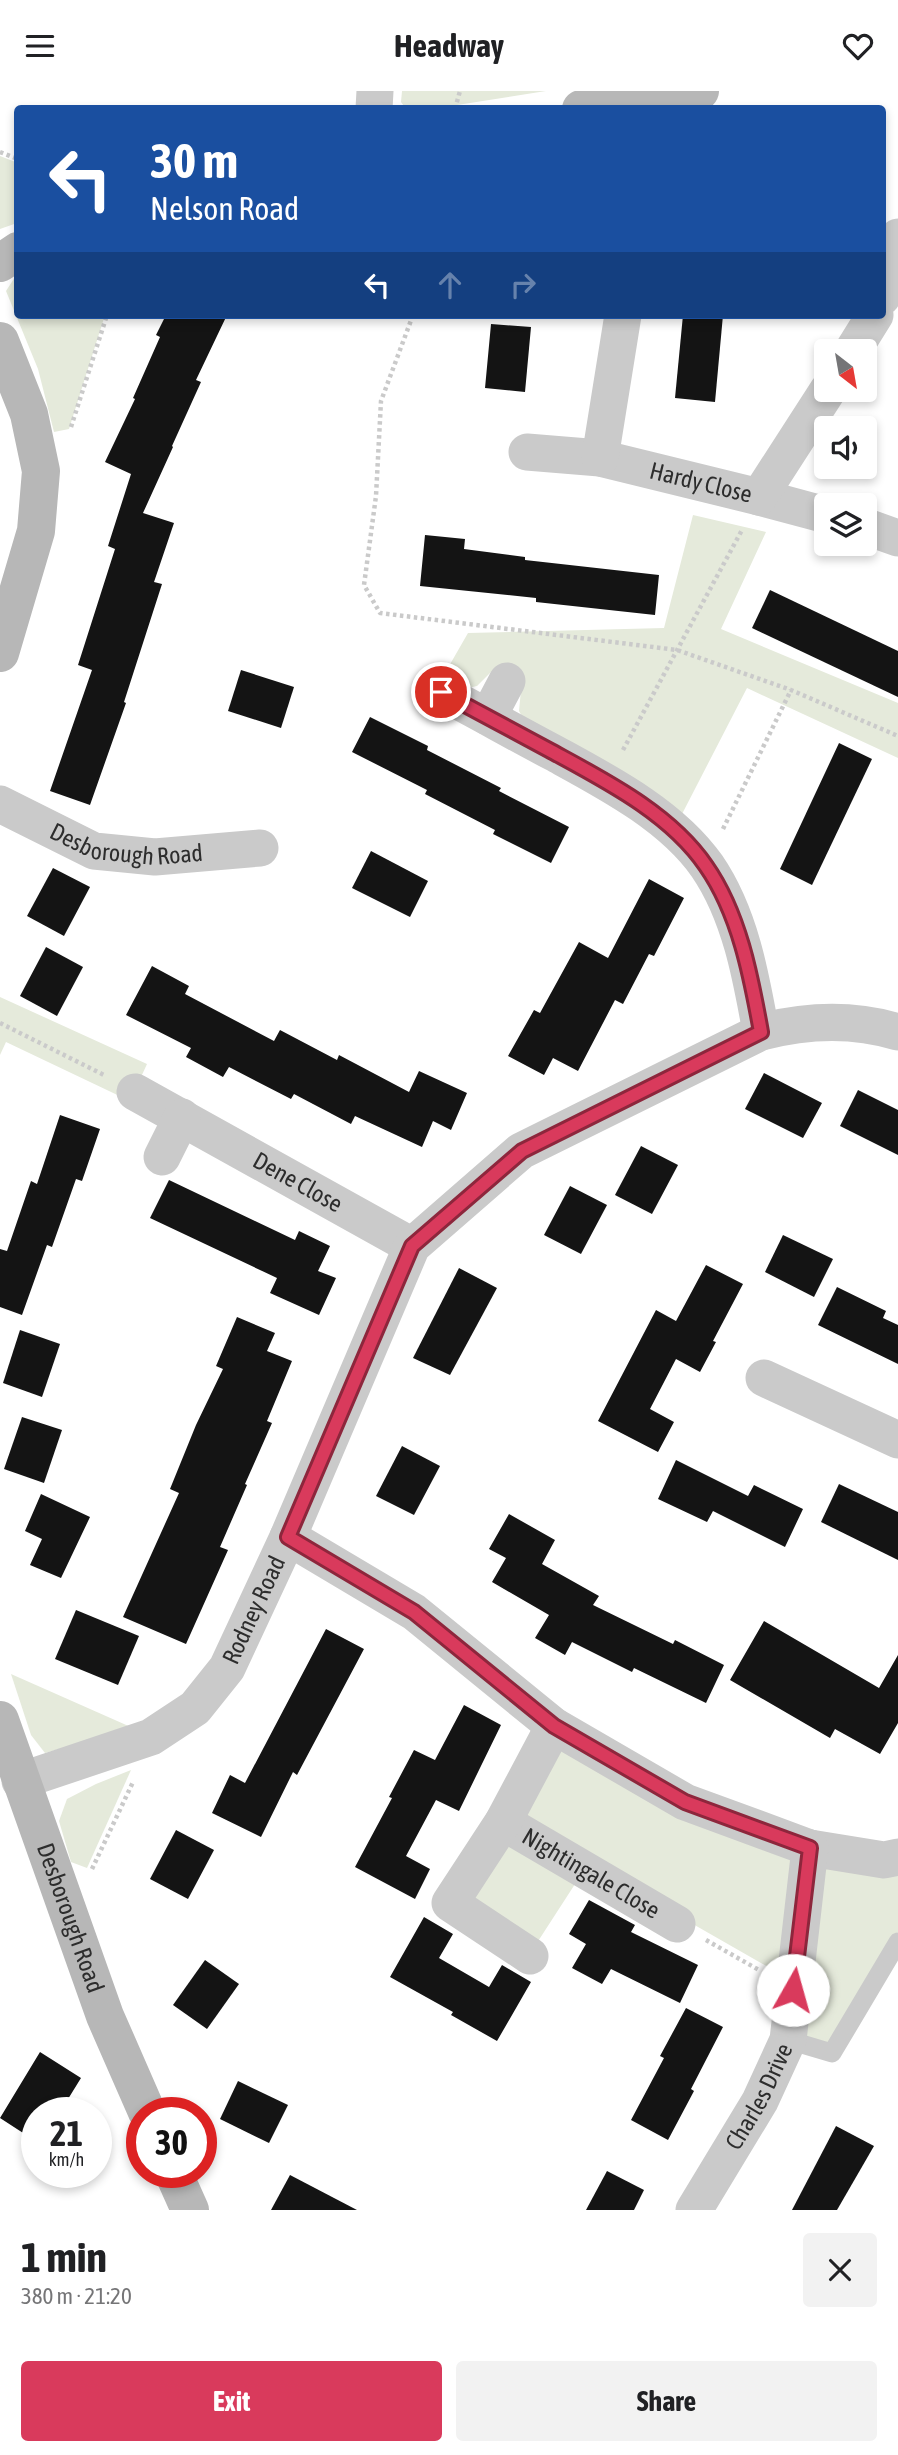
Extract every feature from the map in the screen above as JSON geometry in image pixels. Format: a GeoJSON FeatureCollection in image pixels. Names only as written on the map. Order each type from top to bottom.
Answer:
{"type":"FeatureCollection","features":[{"type":"Feature","properties":{"kind":"street"},"geometry":{"type":"LineString","coordinates":[[607,105],[700,91]]}},
{"type":"Feature","properties":{"kind":"street"},"geometry":{"type":"LineString","coordinates":[[886,293],[898,237]]}},
{"type":"Feature","properties":{"kind":"street"},"geometry":{"type":"LineString","coordinates":[[600,458],[622,319]]}},
{"type":"Feature","properties":{"kind":"street"},"geometry":{"type":"LineString","coordinates":[[860,339],[872,319]]}},
{"type":"Feature","properties":{"kind":"street"},"geometry":{"type":"LineString","coordinates":[[0,341],[29,414],[41,471],[36,531],[0,653]]}},
{"type":"Feature","properties":{"kind":"street","name":"Hardy Close"},"geometry":{"type":"LineString","coordinates":[[527,452],[600,458],[760,497],[820,403]]}},
{"type":"Feature","properties":{"kind":"street"},"geometry":{"type":"LineString","coordinates":[[760,497],[814,512]]}},
{"type":"Feature","properties":{"kind":"street"},"geometry":{"type":"LineString","coordinates":[[877,531],[898,538]]}},
{"type":"Feature","properties":{"kind":"street"},"geometry":{"type":"LineString","coordinates":[[488,717],[507,681]]}},
{"type":"Feature","properties":{"kind":"street"},"geometry":{"type":"LineString","coordinates":[[441,692],[606,781],[666,822],[706,865],[733,920],[748,959],[761,1032]]}},
{"type":"Feature","properties":{"kind":"street","name":"Desborough Road"},"geometry":{"type":"LineString","coordinates":[[0,804],[94,851],[155,857],[260,848]]}},
{"type":"Feature","properties":{"kind":"street","name":"Rodney Road"},"geometry":{"type":"LineString","coordinates":[[20,1781],[151,1737],[194,1708],[227,1668],[288,1537],[412,1246],[522,1151],[761,1032],[794,1023],[833,1022],[864,1023],[898,1032]]}},
{"type":"Feature","properties":{"kind":"street","name":"Dene Close"},"geometry":{"type":"LineString","coordinates":[[135,1092],[412,1246]]}},
{"type":"Feature","properties":{"kind":"street"},"geometry":{"type":"LineString","coordinates":[[162,1157],[182,1117]]}},
{"type":"Feature","properties":{"kind":"street"},"geometry":{"type":"LineString","coordinates":[[764,1378],[898,1440]]}},
{"type":"Feature","properties":{"kind":"street"},"geometry":{"type":"LineString","coordinates":[[288,1537],[414,1612],[554,1726],[685,1802],[810,1848],[884,1860],[898,1857]]}},
{"type":"Feature","properties":{"kind":"street","name":"Desborough Road"},"geometry":{"type":"LineString","coordinates":[[0,1720],[105,2016],[140,2097]]}},
{"type":"Feature","properties":{"kind":"street","name":"Nightingale Close"},"geometry":{"type":"LineString","coordinates":[[530,1956],[450,1903],[503,1822],[554,1726]]}},
{"type":"Feature","properties":{"kind":"street","name":"Nightingale Close"},"geometry":{"type":"LineString","coordinates":[[503,1822],[677,1924]]}},
{"type":"Feature","properties":{"kind":"street","name":"Charles Drive"},"geometry":{"type":"LineString","coordinates":[[694,2210],[760,2101],[788,2040],[810,1848]]}},
{"type":"Feature","properties":{"kind":"street"},"geometry":{"type":"LineString","coordinates":[[180,2188],[190,2210]]}},
{"type":"Feature","properties":{"kind":"lane"},"geometry":{"type":"LineString","coordinates":[[788,2040],[832,2053],[898,1943]]}},
{"type":"Feature","properties":{"kind":"path"},"geometry":{"type":"LineString","coordinates":[[41,471],[61,460],[106,319]]}},
{"type":"Feature","properties":{"kind":"path"},"geometry":{"type":"LineString","coordinates":[[411,319],[380,401],[376,496],[364,585],[380,613],[677,650],[791,690],[898,736]]}},
{"type":"Feature","properties":{"kind":"path"},"geometry":{"type":"LineString","coordinates":[[606,781],[760,497]]}},
{"type":"Feature","properties":{"kind":"path"},"geometry":{"type":"LineString","coordinates":[[706,865],[791,690]]}},
{"type":"Feature","properties":{"kind":"path"},"geometry":{"type":"LineString","coordinates":[[0,1023],[135,1092]]}},
{"type":"Feature","properties":{"kind":"path"},"geometry":{"type":"LineString","coordinates":[[63,1900],[89,1876],[139,1768],[142,1740]]}},
{"type":"Feature","properties":{"kind":"path"},"geometry":{"type":"LineString","coordinates":[[677,1924],[793,1990]]}},
{"type":"Feature","properties":{"kind":"shaded area"},"geometry":{"type":"Polygon","coordinates":[[[402,91],[546,91],[457,105],[403,105],[402,91]]]}},
{"type":"Feature","properties":{"kind":"shaded area"},"geometry":{"type":"Polygon","coordinates":[[[0,156],[14,161],[14,224],[0,229],[0,156]]]}},
{"type":"Feature","properties":{"kind":"shaded area"},"geometry":{"type":"Polygon","coordinates":[[[14,279],[14,310],[6,291],[14,279]]]}},
{"type":"Feature","properties":{"kind":"shaded area"},"geometry":{"type":"Polygon","coordinates":[[[17,319],[104,319],[69,429],[54,432],[38,369],[17,319]]]}},
{"type":"Feature","properties":{"kind":"shaded area"},"geometry":{"type":"Polygon","coordinates":[[[693,515],[766,532],[721,629],[898,703],[898,758],[747,688],[681,816],[528,727],[519,711],[521,690],[491,672],[477,686],[459,690],[441,680],[468,633],[664,628],[693,515]]]}},
{"type":"Feature","properties":{"kind":"shaded area"},"geometry":{"type":"Polygon","coordinates":[[[0,997],[147,1064],[130,1101],[6,1042],[0,1055],[0,997]]]}},
{"type":"Feature","properties":{"kind":"shaded area"},"geometry":{"type":"Polygon","coordinates":[[[11,1674],[133,1728],[45,1753],[31,1735],[11,1674]]]}},
{"type":"Feature","properties":{"kind":"shaded area"},"geometry":{"type":"Polygon","coordinates":[[[557,1736],[797,1854],[789,1979],[588,1864],[533,1949],[456,1901],[557,1736]]]}},
{"type":"Feature","properties":{"kind":"shaded area"},"geometry":{"type":"Polygon","coordinates":[[[131,1770],[87,1868],[71,1862],[59,1821],[67,1799],[131,1770]]]}},
{"type":"Feature","properties":{"kind":"shaded area"},"geometry":{"type":"Polygon","coordinates":[[[818,1854],[898,1862],[898,1932],[832,2048],[794,2036],[818,1854]]]}},
{"type":"Feature","properties":{"kind":"building"},"geometry":{"type":"Polygon","coordinates":[[[164,319],[225,319],[196,380],[201,382],[143,513],[174,523],[154,582],[162,584],[124,702],[126,703],[90,805],[50,791],[92,670],[78,665],[115,549],[108,546],[131,474],[105,462],[160,337],[156,335],[164,319]]]}},
{"type":"Feature","properties":{"kind":"building"},"geometry":{"type":"Polygon","coordinates":[[[683,319],[723,319],[715,402],[675,398],[683,319]]]}},
{"type":"Feature","properties":{"kind":"building"},"geometry":{"type":"Polygon","coordinates":[[[491,324],[531,327],[525,392],[485,388],[491,324]]]}},
{"type":"Feature","properties":{"kind":"building"},"geometry":{"type":"Polygon","coordinates":[[[425,535],[465,539],[464,549],[525,557],[525,560],[659,575],[655,615],[536,602],[536,598],[420,586],[425,535]]]}},
{"type":"Feature","properties":{"kind":"building"},"geometry":{"type":"Polygon","coordinates":[[[770,590],[898,651],[898,697],[752,628],[770,590]]]}},
{"type":"Feature","properties":{"kind":"building"},"geometry":{"type":"Polygon","coordinates":[[[241,670],[294,687],[281,728],[228,711],[241,670]]]}},
{"type":"Feature","properties":{"kind":"building"},"geometry":{"type":"Polygon","coordinates":[[[370,717],[428,746],[427,750],[569,827],[551,863],[493,834],[495,830],[425,794],[427,790],[352,752],[370,717]]]}},
{"type":"Feature","properties":{"kind":"building"},"geometry":{"type":"Polygon","coordinates":[[[839,743],[872,759],[812,885],[780,869],[839,743]]]}},
{"type":"Feature","properties":{"kind":"building"},"geometry":{"type":"Polygon","coordinates":[[[371,851],[428,881],[410,917],[352,888],[371,851]]]}},
{"type":"Feature","properties":{"kind":"building"},"geometry":{"type":"Polygon","coordinates":[[[53,868],[90,887],[64,936],[27,916],[53,868]]]}},
{"type":"Feature","properties":{"kind":"building"},"geometry":{"type":"Polygon","coordinates":[[[649,879],[684,898],[654,956],[649,954],[623,1004],[615,1000],[578,1071],[553,1058],[544,1075],[508,1056],[534,1010],[540,1013],[579,942],[608,958],[649,879]]]}},
{"type":"Feature","properties":{"kind":"building"},"geometry":{"type":"Polygon","coordinates":[[[46,947],[83,967],[57,1016],[20,996],[46,947]]]}},
{"type":"Feature","properties":{"kind":"building"},"geometry":{"type":"Polygon","coordinates":[[[152,966],[189,986],[185,994],[274,1041],[280,1030],[337,1060],[339,1055],[409,1092],[419,1071],[467,1093],[451,1130],[433,1121],[422,1147],[355,1116],[351,1124],[294,1094],[291,1099],[229,1067],[223,1077],[186,1057],[191,1048],[126,1015],[152,966]]]}},
{"type":"Feature","properties":{"kind":"building"},"geometry":{"type":"Polygon","coordinates":[[[764,1073],[822,1103],[803,1138],[745,1109],[764,1073]]]}},
{"type":"Feature","properties":{"kind":"building"},"geometry":{"type":"Polygon","coordinates":[[[858,1090],[898,1110],[898,1155],[840,1126],[858,1090]]]}},
{"type":"Feature","properties":{"kind":"building"},"geometry":{"type":"Polygon","coordinates":[[[60,1115],[100,1129],[82,1181],[76,1179],[52,1247],[47,1245],[22,1315],[0,1307],[0,1249],[7,1251],[31,1181],[37,1184],[60,1115]]]}},
{"type":"Feature","properties":{"kind":"building"},"geometry":{"type":"Polygon","coordinates":[[[641,1146],[678,1165],[652,1214],[615,1195],[641,1146]]]}},
{"type":"Feature","properties":{"kind":"building"},"geometry":{"type":"Polygon","coordinates":[[[169,1180],[295,1240],[299,1231],[330,1246],[318,1271],[336,1278],[319,1315],[270,1293],[277,1278],[150,1218],[169,1180]]]}},
{"type":"Feature","properties":{"kind":"building"},"geometry":{"type":"Polygon","coordinates":[[[570,1186],[607,1205],[581,1254],[544,1235],[570,1186]]]}},
{"type":"Feature","properties":{"kind":"building"},"geometry":{"type":"Polygon","coordinates":[[[783,1235],[833,1259],[814,1297],[765,1272],[783,1235]]]}},
{"type":"Feature","properties":{"kind":"building"},"geometry":{"type":"Polygon","coordinates":[[[706,1265],[743,1284],[700,1372],[676,1359],[650,1409],[674,1422],[658,1452],[598,1421],[656,1310],[676,1321],[706,1265]]]}},
{"type":"Feature","properties":{"kind":"building"},"geometry":{"type":"Polygon","coordinates":[[[459,1268],[497,1288],[450,1375],[413,1358],[459,1268]]]}},
{"type":"Feature","properties":{"kind":"building"},"geometry":{"type":"Polygon","coordinates":[[[837,1287],[886,1311],[883,1318],[898,1325],[898,1364],[818,1325],[837,1287]]]}},
{"type":"Feature","properties":{"kind":"building"},"geometry":{"type":"Polygon","coordinates":[[[237,1317],[275,1333],[267,1351],[292,1361],[267,1421],[272,1423],[220,1547],[228,1550],[186,1644],[123,1617],[179,1493],[170,1489],[223,1369],[216,1366],[237,1317]]]}},
{"type":"Feature","properties":{"kind":"building"},"geometry":{"type":"Polygon","coordinates":[[[20,1330],[60,1344],[42,1397],[3,1383],[20,1330]]]}},
{"type":"Feature","properties":{"kind":"building"},"geometry":{"type":"Polygon","coordinates":[[[22,1417],[62,1430],[44,1483],[4,1469],[22,1417]]]}},
{"type":"Feature","properties":{"kind":"building"},"geometry":{"type":"Polygon","coordinates":[[[402,1446],[440,1466],[414,1515],[376,1496],[402,1446]]]}},
{"type":"Feature","properties":{"kind":"building"},"geometry":{"type":"Polygon","coordinates":[[[676,1460],[748,1496],[754,1485],[803,1509],[785,1547],[713,1511],[707,1522],[658,1499],[676,1460]]]}},
{"type":"Feature","properties":{"kind":"building"},"geometry":{"type":"Polygon","coordinates":[[[839,1484],[898,1512],[898,1560],[821,1522],[839,1484]]]}},
{"type":"Feature","properties":{"kind":"building"},"geometry":{"type":"Polygon","coordinates":[[[41,1494],[90,1517],[61,1578],[30,1565],[42,1539],[25,1531],[41,1494]]]}},
{"type":"Feature","properties":{"kind":"building"},"geometry":{"type":"Polygon","coordinates":[[[509,1514],[555,1540],[542,1564],[599,1596],[593,1605],[673,1644],[675,1640],[724,1665],[706,1703],[634,1668],[632,1672],[572,1642],[565,1655],[535,1638],[549,1615],[492,1582],[506,1558],[489,1549],[509,1514]]]}},
{"type":"Feature","properties":{"kind":"building"},"geometry":{"type":"Polygon","coordinates":[[[76,1610],[139,1636],[118,1685],[55,1659],[76,1610]]]}},
{"type":"Feature","properties":{"kind":"building"},"geometry":{"type":"Polygon","coordinates":[[[764,1621],[879,1688],[898,1655],[898,1723],[880,1754],[835,1729],[830,1738],[730,1680],[764,1621]]]}},
{"type":"Feature","properties":{"kind":"building"},"geometry":{"type":"Polygon","coordinates":[[[326,1629],[364,1649],[297,1775],[293,1772],[261,1837],[212,1813],[230,1775],[245,1783],[326,1629]]]}},
{"type":"Feature","properties":{"kind":"building"},"geometry":{"type":"Polygon","coordinates":[[[464,1705],[501,1725],[459,1811],[436,1800],[406,1856],[430,1869],[415,1899],[355,1867],[414,1750],[435,1760],[464,1705]]]}},
{"type":"Feature","properties":{"kind":"building"},"geometry":{"type":"Polygon","coordinates":[[[176,1830],[214,1850],[188,1899],[150,1879],[176,1830]]]}},
{"type":"Feature","properties":{"kind":"building"},"geometry":{"type":"Polygon","coordinates":[[[589,1900],[635,1925],[631,1932],[698,1965],[680,2003],[611,1969],[602,1984],[572,1968],[586,1944],[569,1934],[589,1900]]]}},
{"type":"Feature","properties":{"kind":"building"},"geometry":{"type":"Polygon","coordinates":[[[424,1917],[453,1934],[439,1958],[489,1987],[502,1965],[531,1982],[497,2041],[451,2015],[453,2012],[390,1977],[424,1917]]]}},
{"type":"Feature","properties":{"kind":"building"},"geometry":{"type":"Polygon","coordinates":[[[205,1960],[239,1984],[207,2029],[173,2005],[205,1960]]]}},
{"type":"Feature","properties":{"kind":"building"},"geometry":{"type":"Polygon","coordinates":[[[686,2008],[723,2027],[668,2140],[631,2120],[664,2058],[660,2056],[686,2008]]]}},
{"type":"Feature","properties":{"kind":"building"},"geometry":{"type":"Polygon","coordinates":[[[40,2052],[81,2078],[69,2097],[21,2097],[21,2132],[0,2118],[40,2052]]]}},
{"type":"Feature","properties":{"kind":"building"},"geometry":{"type":"Polygon","coordinates":[[[238,2081],[288,2105],[269,2143],[220,2119],[238,2081]]]}},
{"type":"Feature","properties":{"kind":"building"},"geometry":{"type":"Polygon","coordinates":[[[836,2126],[874,2146],[837,2210],[792,2210],[836,2126]]]}},
{"type":"Feature","properties":{"kind":"building"},"geometry":{"type":"Polygon","coordinates":[[[607,2171],[644,2190],[634,2210],[586,2210],[607,2171]]]}},
{"type":"Feature","properties":{"kind":"building"},"geometry":{"type":"Polygon","coordinates":[[[290,2175],[357,2210],[271,2210],[290,2175]]]}},
{"type":"Feature","properties":{"kind":"route"},"geometry":{"type":"LineString","coordinates":[[441,692],[606,781],[666,822],[706,865],[733,920],[748,959],[761,1032],[522,1151],[412,1246],[288,1537],[414,1612],[554,1726],[685,1802],[810,1848],[793,1990]]}}]}
